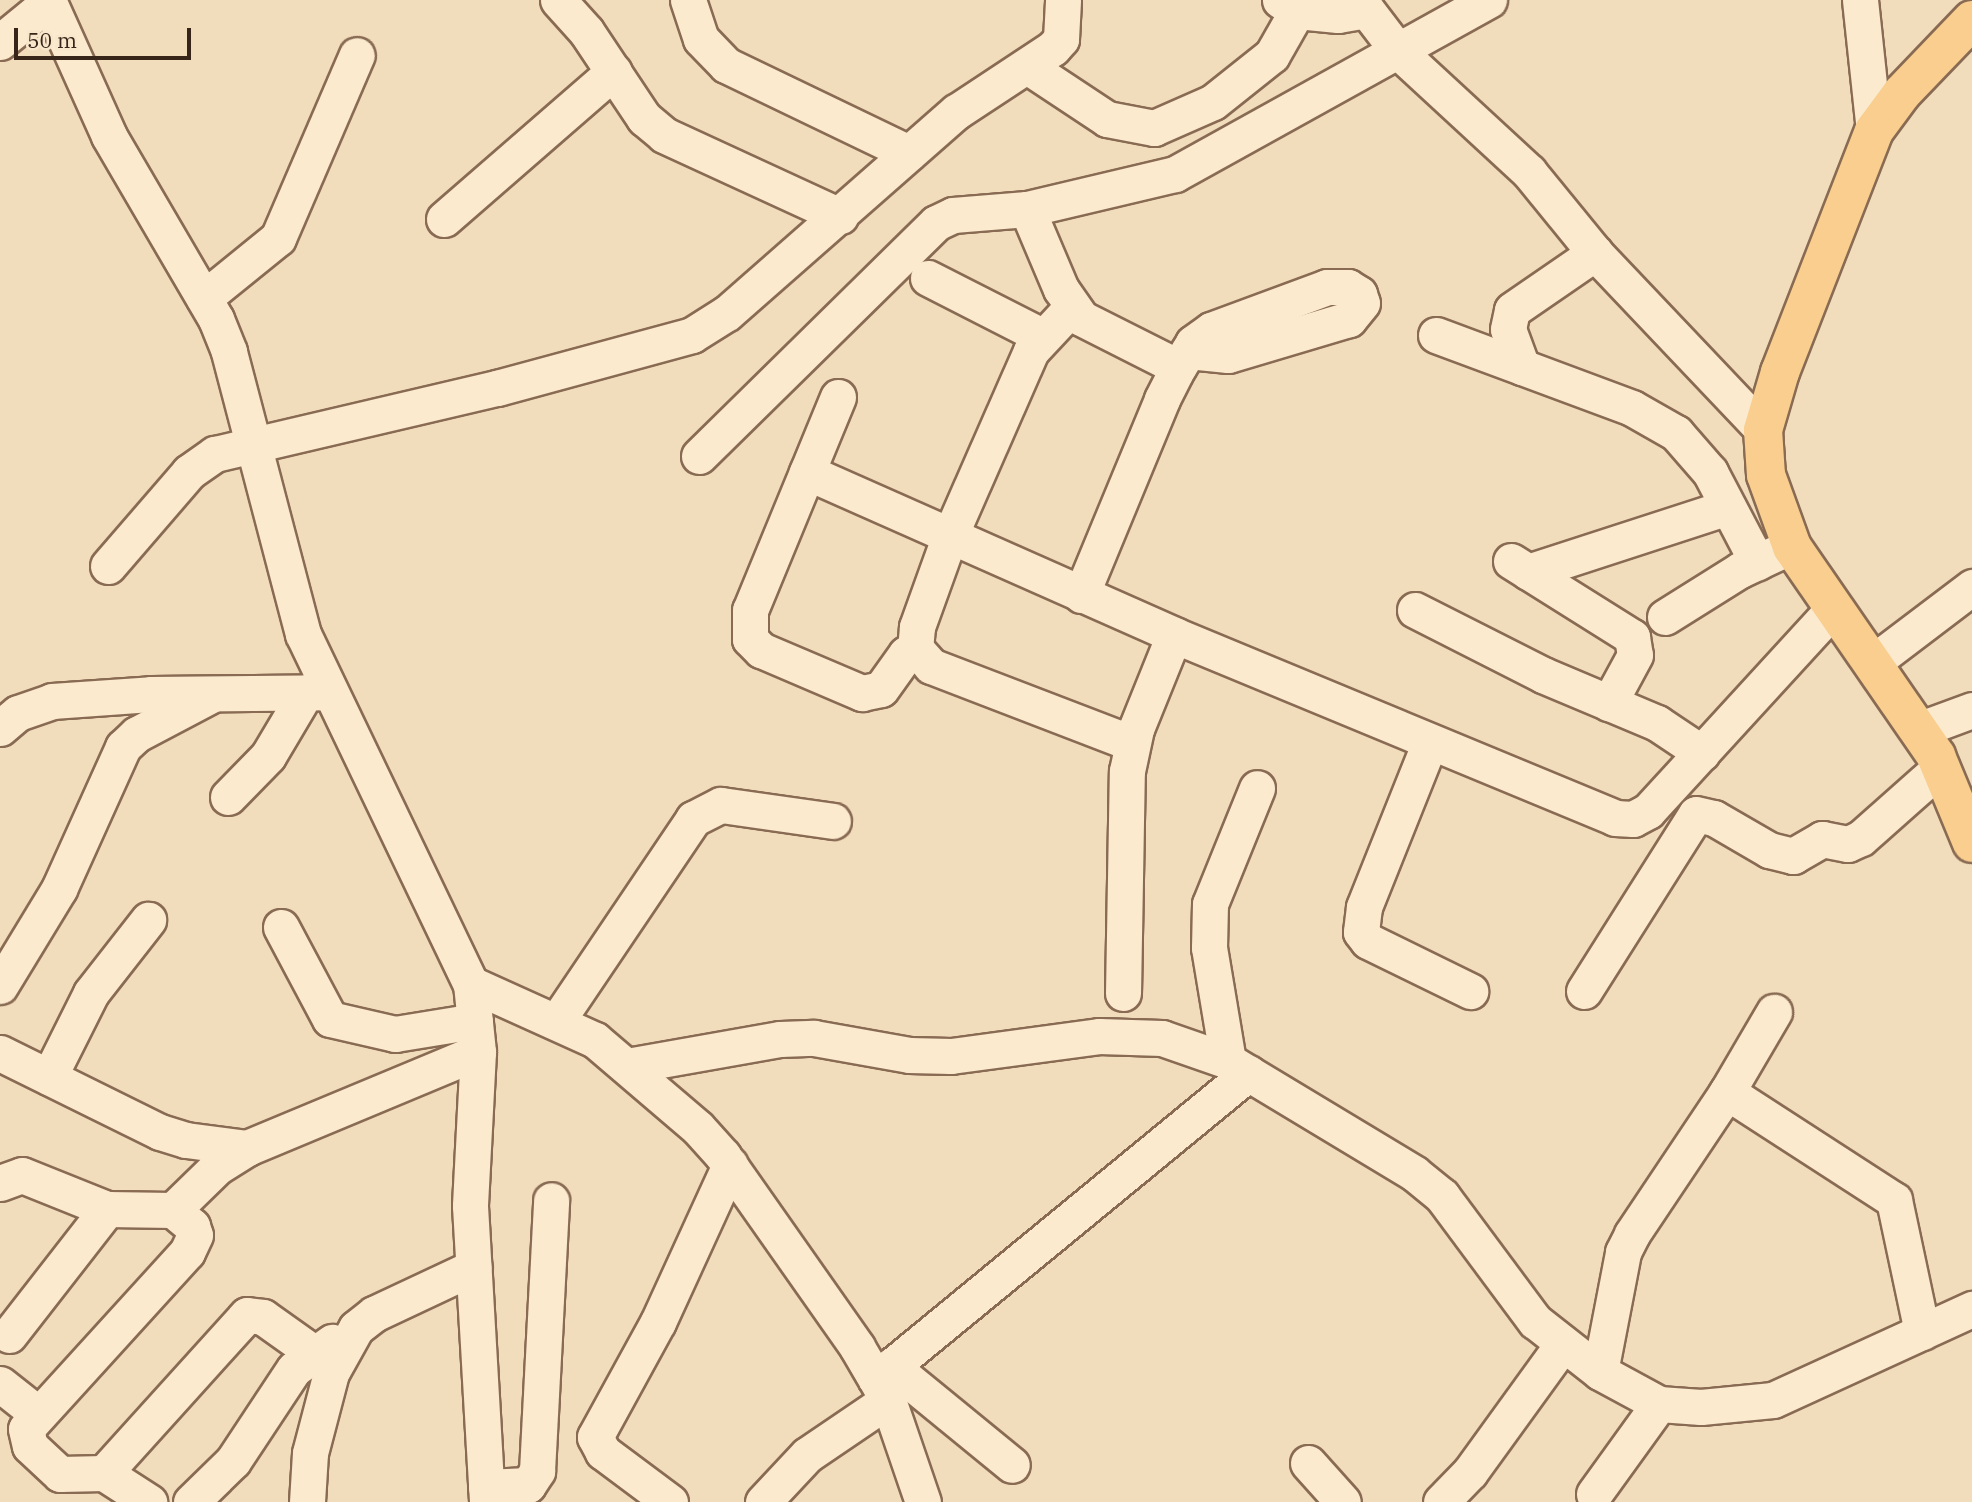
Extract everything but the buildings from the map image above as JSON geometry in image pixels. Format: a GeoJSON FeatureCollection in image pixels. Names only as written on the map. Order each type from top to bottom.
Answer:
{"type":"FeatureCollection","features":[{"type":"Feature","properties":{"kind":"main road"},"geometry":{"type":"LineString","coordinates":[[1972,20],[1902,93],[1874,131],[1780,372],[1763,430],[1766,475],[1792,547],[1941,767],[1972,843]]}},
{"type":"Feature","properties":{"kind":"street"},"geometry":{"type":"LineString","coordinates":[[558,0],[614,71],[644,118],[664,135],[840,216]]}},
{"type":"Feature","properties":{"kind":"street"},"geometry":{"type":"LineString","coordinates":[[688,0],[701,39],[726,65],[909,153]]}},
{"type":"Feature","properties":{"kind":"street"},"geometry":{"type":"LineString","coordinates":[[108,566],[203,459],[251,444],[497,388],[692,335],[727,313],[956,112],[1027,66],[1061,39],[1063,0]]}},
{"type":"Feature","properties":{"kind":"street"},"geometry":{"type":"LineString","coordinates":[[699,456],[936,223],[953,215],[1027,209],[1175,174],[1489,0]]}},
{"type":"Feature","properties":{"kind":"street"},"geometry":{"type":"LineString","coordinates":[[1860,0],[1874,131]]}},
{"type":"Feature","properties":{"kind":"street"},"geometry":{"type":"LineString","coordinates":[[0,42],[48,1],[109,136],[204,298],[229,352],[318,692],[471,984],[476,1036],[470,1206],[487,1495],[528,1485],[537,1471],[551,1200]]}},
{"type":"Feature","properties":{"kind":"street"},"geometry":{"type":"LineString","coordinates":[[1027,66],[1107,119],[1154,128],[1213,102],[1272,55],[1289,5],[1338,15],[1363,5],[1398,51],[1529,172],[1595,253],[1763,430]]}},
{"type":"Feature","properties":{"kind":"street"},"geometry":{"type":"LineString","coordinates":[[204,298],[278,238],[357,55]]}},
{"type":"Feature","properties":{"kind":"street"},"geometry":{"type":"LineString","coordinates":[[444,219],[614,71]]}},
{"type":"Feature","properties":{"kind":"street"},"geometry":{"type":"LineString","coordinates":[[1027,209],[1072,307],[1082,318],[1183,359],[1081,595]]}},
{"type":"Feature","properties":{"kind":"street"},"geometry":{"type":"LineString","coordinates":[[1522,367],[1508,330],[1512,310],[1595,253]]}},
{"type":"Feature","properties":{"kind":"street"},"geometry":{"type":"LineString","coordinates":[[928,278],[1042,336]]}},
{"type":"Feature","properties":{"kind":"street"},"geometry":{"type":"LineString","coordinates":[[1072,307],[1042,336],[1031,351],[949,538],[917,627],[915,648],[931,666],[1132,743]]}},
{"type":"Feature","properties":{"kind":"street"},"geometry":{"type":"LineString","coordinates":[[1436,335],[1641,412],[1676,433],[1699,455],[1757,562]]}},
{"type":"Feature","properties":{"kind":"street"},"geometry":{"type":"LineString","coordinates":[[838,397],[750,610],[750,639],[761,650],[862,693],[881,689],[906,654],[915,648]]}},
{"type":"Feature","properties":{"kind":"street"},"geometry":{"type":"LineString","coordinates":[[807,472],[949,538],[1174,635],[1615,818],[1633,819],[1648,811],[1834,608]]}},
{"type":"Feature","properties":{"kind":"street"},"geometry":{"type":"LineString","coordinates":[[1609,703],[1635,655],[1632,637],[1520,567],[1728,507]]}},
{"type":"Feature","properties":{"kind":"street"},"geometry":{"type":"LineString","coordinates":[[1665,617],[1757,562],[1792,547]]}},
{"type":"Feature","properties":{"kind":"street"},"geometry":{"type":"LineString","coordinates":[[1872,663],[1972,587]]}},
{"type":"Feature","properties":{"kind":"street"},"geometry":{"type":"LineString","coordinates":[[1415,610],[1543,675],[1657,723],[1702,753]]}},
{"type":"Feature","properties":{"kind":"street"},"geometry":{"type":"LineString","coordinates":[[1123,993],[1127,771],[1132,743],[1174,635]]}},
{"type":"Feature","properties":{"kind":"street"},"geometry":{"type":"LineString","coordinates":[[0,728],[27,709],[52,701],[151,694],[318,692]]}},
{"type":"Feature","properties":{"kind":"street"},"geometry":{"type":"LineString","coordinates":[[228,797],[268,756],[318,692]]}},
{"type":"Feature","properties":{"kind":"street"},"geometry":{"type":"LineString","coordinates":[[0,986],[59,889],[123,747],[137,734],[211,695]]}},
{"type":"Feature","properties":{"kind":"street"},"geometry":{"type":"LineString","coordinates":[[1918,730],[1972,710]]}},
{"type":"Feature","properties":{"kind":"street"},"geometry":{"type":"LineString","coordinates":[[1430,742],[1364,906],[1361,932],[1368,941],[1470,991]]}},
{"type":"Feature","properties":{"kind":"street"},"geometry":{"type":"LineString","coordinates":[[1584,991],[1696,814],[1714,818],[1769,850],[1793,856],[1822,839],[1847,844],[1861,838],[1941,767]]}},
{"type":"Feature","properties":{"kind":"street"},"geometry":{"type":"LineString","coordinates":[[1238,1067],[1209,948],[1210,904],[1257,788]]}},
{"type":"Feature","properties":{"kind":"street"},"geometry":{"type":"LineString","coordinates":[[557,1021],[693,819],[721,805],[833,821]]}},
{"type":"Feature","properties":{"kind":"street"},"geometry":{"type":"LineString","coordinates":[[49,1077],[84,1004],[148,920]]}},
{"type":"Feature","properties":{"kind":"street"},"geometry":{"type":"LineString","coordinates":[[281,927],[330,1019],[395,1034],[476,1036]]}},
{"type":"Feature","properties":{"kind":"street"},"geometry":{"type":"LineString","coordinates":[[471,984],[595,1040],[698,1128],[730,1165],[885,1382],[925,1501]]}},
{"type":"Feature","properties":{"kind":"street"},"geometry":{"type":"LineString","coordinates":[[1600,1372],[1623,1252],[1632,1234],[1727,1092],[1774,1012]]}},
{"type":"Feature","properties":{"kind":"street"},"geometry":{"type":"LineString","coordinates":[[627,1066],[814,1038],[909,1055],[951,1056],[1128,1035],[1162,1038],[1238,1067],[1415,1174],[1442,1196],[1514,1297],[1562,1345],[1600,1372],[1659,1404],[1701,1407],[1773,1400],[1972,1309]]}},
{"type":"Feature","properties":{"kind":"street"},"geometry":{"type":"LineString","coordinates":[[173,1210],[217,1167],[247,1148],[476,1036]]}},
{"type":"Feature","properties":{"kind":"street"},"geometry":{"type":"LineString","coordinates":[[0,1053],[160,1132],[186,1140],[247,1148]]}},
{"type":"Feature","properties":{"kind":"street"},"geometry":{"type":"LineString","coordinates":[[763,1502],[807,1455],[885,1382],[1238,1067]]}},
{"type":"Feature","properties":{"kind":"street"},"geometry":{"type":"LineString","coordinates":[[1727,1092],[1894,1199],[1922,1332]]}},
{"type":"Feature","properties":{"kind":"street"},"geometry":{"type":"LineString","coordinates":[[670,1502],[603,1452],[595,1437],[658,1322],[730,1165]]}},
{"type":"Feature","properties":{"kind":"street"},"geometry":{"type":"LineString","coordinates":[[0,1183],[7,1177],[22,1175],[107,1209],[173,1210],[192,1226],[195,1235],[187,1252],[26,1429],[25,1439],[61,1474],[104,1473],[149,1502]]}},
{"type":"Feature","properties":{"kind":"street"},"geometry":{"type":"LineString","coordinates":[[9,1335],[107,1209]]}},
{"type":"Feature","properties":{"kind":"street"},"geometry":{"type":"LineString","coordinates":[[191,1502],[233,1461],[280,1386],[312,1352],[356,1328],[374,1314],[474,1267]]}},
{"type":"Feature","properties":{"kind":"street"},"geometry":{"type":"LineString","coordinates":[[104,1473],[247,1315],[263,1317],[312,1352]]}},
{"type":"Feature","properties":{"kind":"street"},"geometry":{"type":"LineString","coordinates":[[307,1502],[310,1453],[331,1373],[356,1328]]}},
{"type":"Feature","properties":{"kind":"street"},"geometry":{"type":"LineString","coordinates":[[1441,1502],[1470,1472],[1562,1345]]}},
{"type":"Feature","properties":{"kind":"street"},"geometry":{"type":"LineString","coordinates":[[885,1382],[1012,1465]]}},
{"type":"Feature","properties":{"kind":"street"},"geometry":{"type":"LineString","coordinates":[[0,1384],[38,1414]]}},
{"type":"Feature","properties":{"kind":"street"},"geometry":{"type":"LineString","coordinates":[[1594,1494],[1659,1404]]}},
{"type":"Feature","properties":{"kind":"street"},"geometry":{"type":"LineString","coordinates":[[1308,1463],[1343,1502]]}}]}
